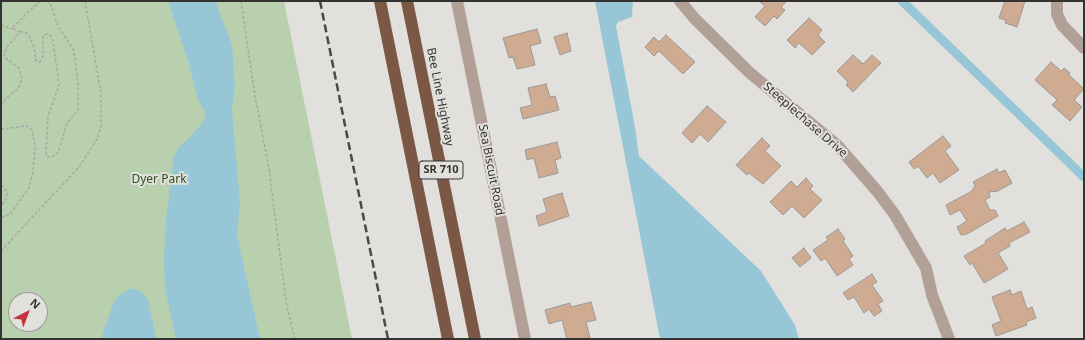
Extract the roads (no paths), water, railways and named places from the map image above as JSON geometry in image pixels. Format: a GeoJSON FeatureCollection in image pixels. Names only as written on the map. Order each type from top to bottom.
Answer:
{"type":"FeatureCollection","features":[{"type":"Feature","properties":{"kind":"highway","name":"SR 710"},"geometry":{"type":"LineString","coordinates":[[380,1],[448,339]]}},
{"type":"Feature","properties":{"kind":"highway","name":"Bee Line Highway"},"geometry":{"type":"LineString","coordinates":[[407,1],[475,339]]}},
{"type":"Feature","properties":{"kind":"street","name":"Sea Biscuit Road"},"geometry":{"type":"LineString","coordinates":[[458,1],[525,339]]}},
{"type":"Feature","properties":{"kind":"street","name":"Steeplechase Drive"},"geometry":{"type":"LineString","coordinates":[[680,1],[695,19],[750,73],[837,145],[877,191],[903,228],[926,268],[932,295],[949,339]]}},
{"type":"Feature","properties":{"kind":"street"},"geometry":{"type":"LineString","coordinates":[[1057,1],[1057,14],[1062,25],[1084,48]]}},
{"type":"Feature","properties":{"kind":"water"},"geometry":{"type":"Polygon","coordinates":[[[168,1],[215,1],[232,45],[235,87],[232,110],[240,203],[237,235],[260,339],[176,339],[165,289],[164,260],[166,218],[174,156],[179,147],[203,122],[206,113],[198,100],[188,61],[168,1]]]}},
{"type":"Feature","properties":{"kind":"water"},"geometry":{"type":"Polygon","coordinates":[[[595,1],[633,1],[632,17],[618,22],[616,26],[639,156],[761,271],[795,325],[799,339],[660,339],[595,1]]]}},
{"type":"Feature","properties":{"kind":"water"},"geometry":{"type":"Polygon","coordinates":[[[131,288],[141,291],[149,303],[156,339],[101,339],[113,304],[117,297],[131,288]]]}},
{"type":"Feature","properties":{"kind":"waterway"},"geometry":{"type":"LineString","coordinates":[[902,1],[1084,177]]}},
{"type":"Feature","properties":{"kind":"railway"},"geometry":{"type":"LineString","coordinates":[[320,1],[388,339]]}},
{"type":"Feature","properties":{"kind":"park label","name":"Dyer Park"},"geometry":{"type":"Point","coordinates":[159,180]}}]}
